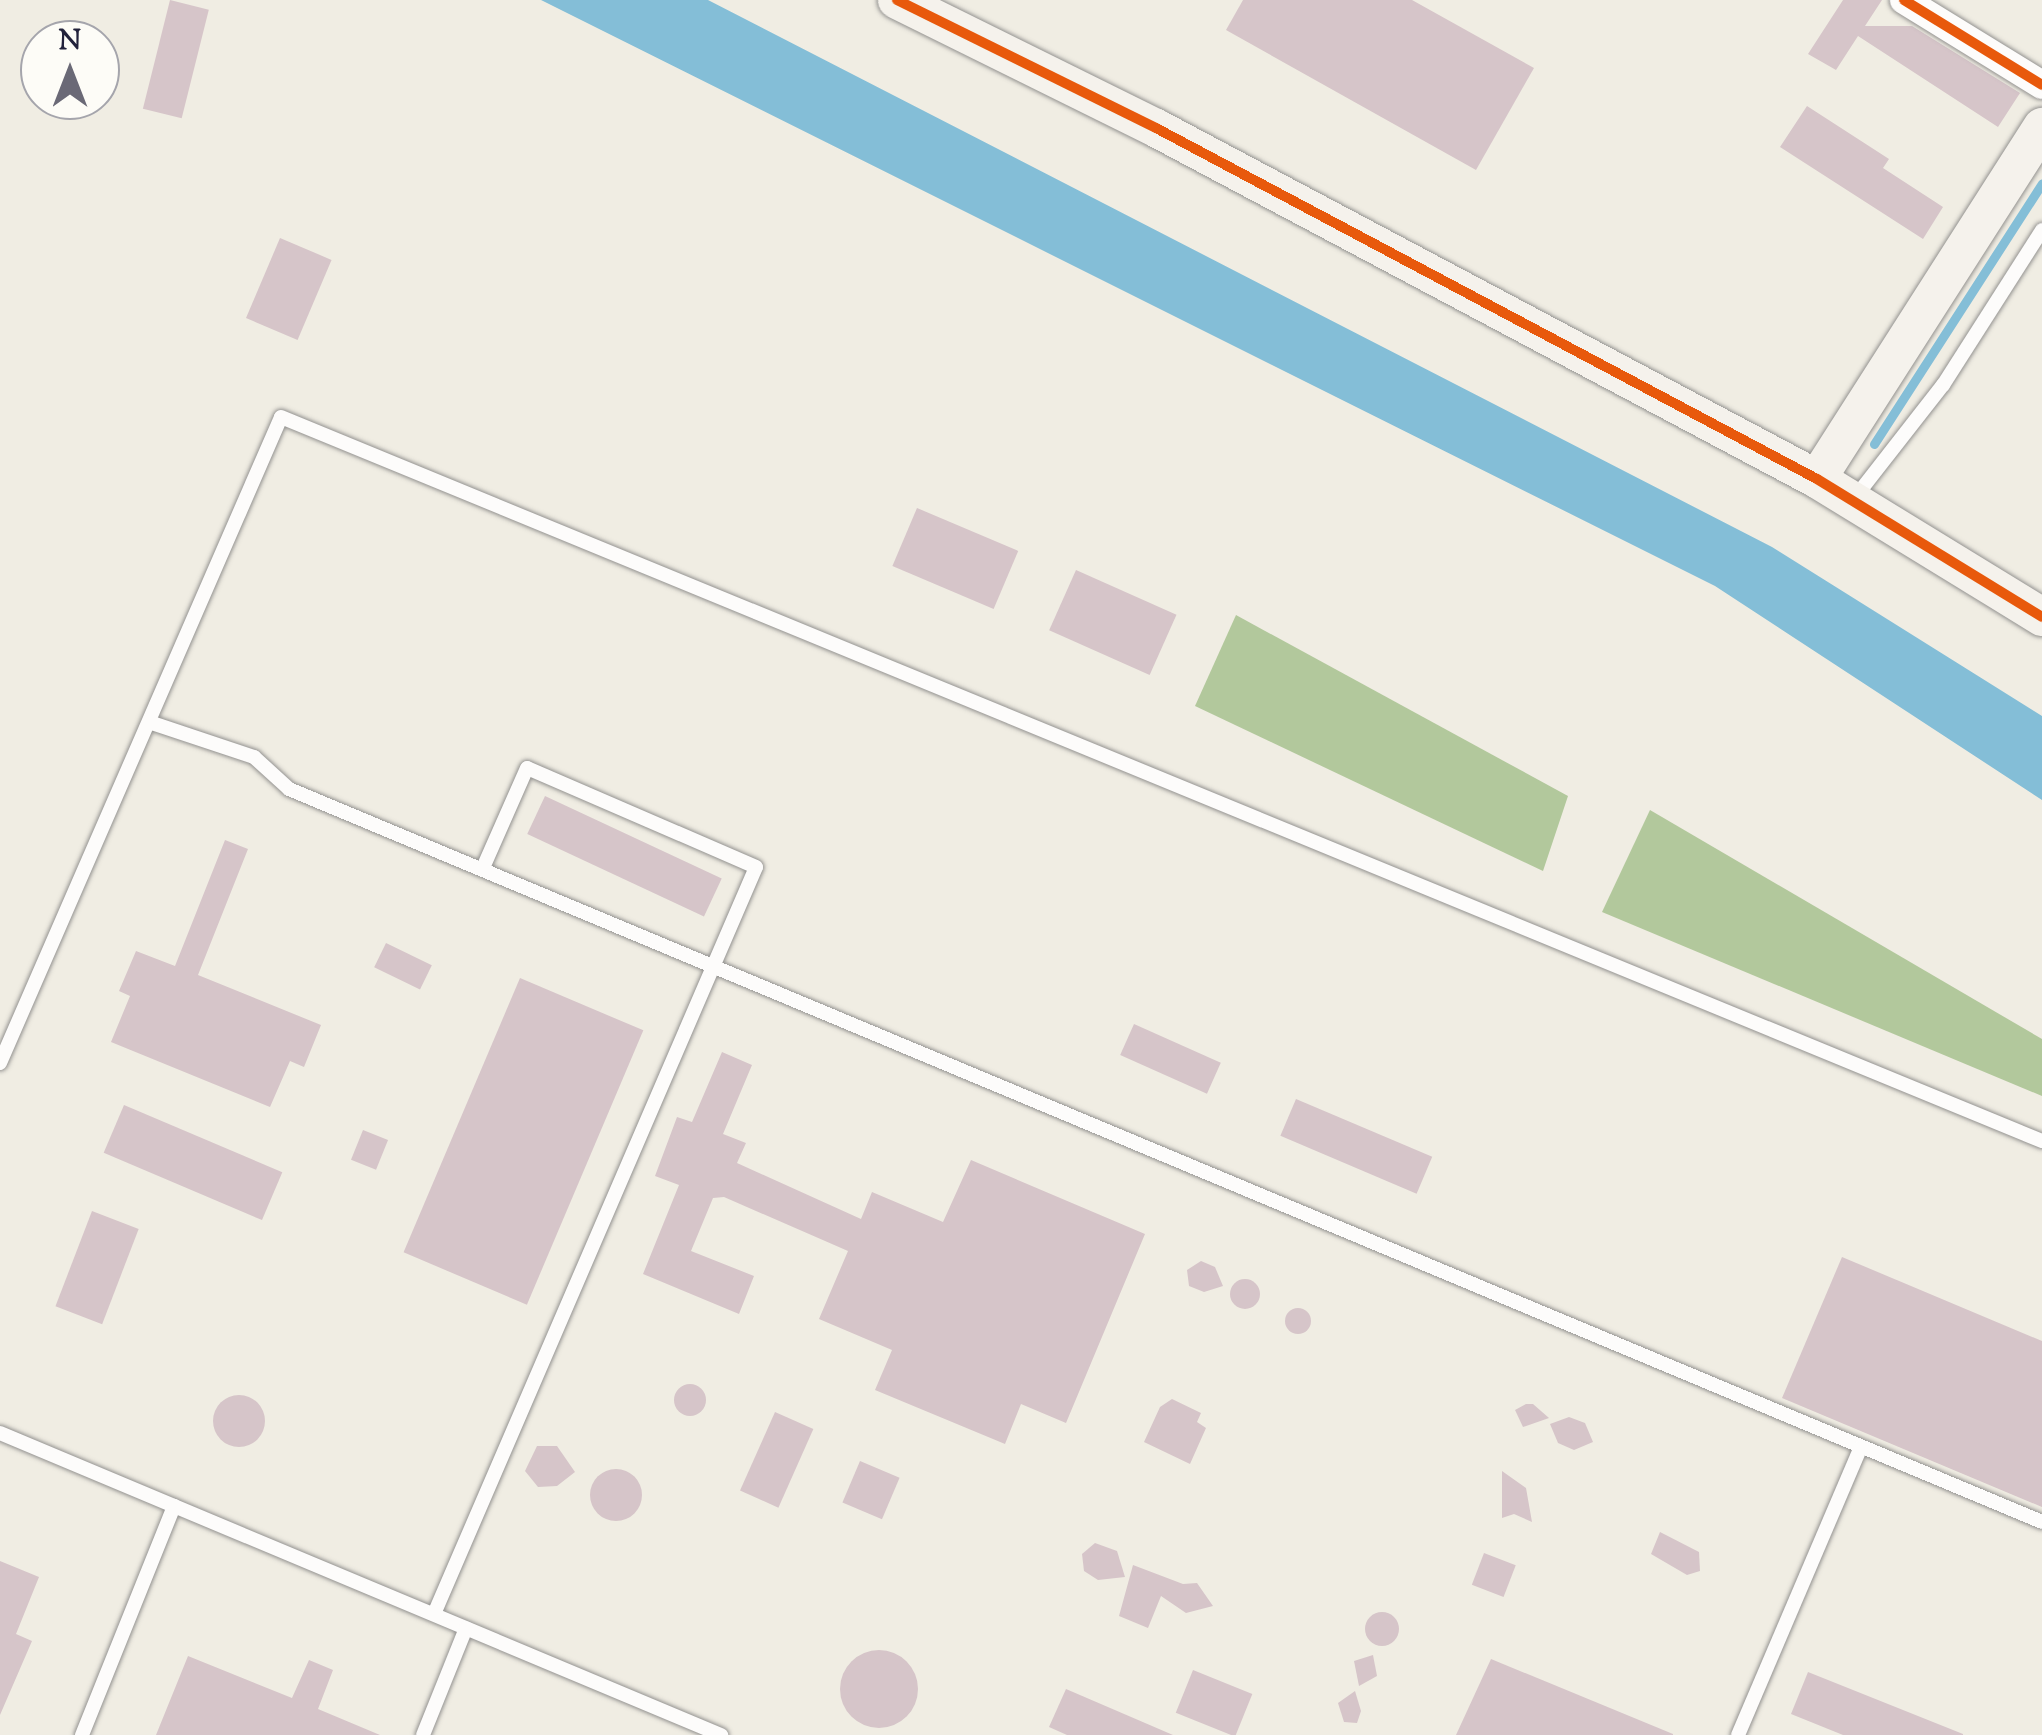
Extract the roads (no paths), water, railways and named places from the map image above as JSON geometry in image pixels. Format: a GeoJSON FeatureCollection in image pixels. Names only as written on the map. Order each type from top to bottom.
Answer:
{"type":"FeatureCollection","features":[{"type":"Feature","properties":{"kind":"street"},"geometry":{"type":"LineString","coordinates":[[898,0],[1156,128],[1817,479],[2042,617]]}},
{"type":"Feature","properties":{"kind":"street"},"geometry":{"type":"LineString","coordinates":[[1904,0],[2042,85]]}},
{"type":"Feature","properties":{"kind":"street"},"geometry":{"type":"LineString","coordinates":[[1817,479],[2042,127]]}},
{"type":"Feature","properties":{"kind":"lane"},"geometry":{"type":"LineString","coordinates":[[1852,500],[1943,385],[2042,230]]}},
{"type":"Feature","properties":{"kind":"lane"},"geometry":{"type":"LineString","coordinates":[[1,1056],[281,416],[2042,1141]]}},
{"type":"Feature","properties":{"kind":"lane"},"geometry":{"type":"LineString","coordinates":[[149,722],[254,758],[289,789],[2042,1522]]}},
{"type":"Feature","properties":{"kind":"lane"},"geometry":{"type":"LineString","coordinates":[[434,1614],[756,867],[527,768],[482,870]]}},
{"type":"Feature","properties":{"kind":"lane"},"geometry":{"type":"LineString","coordinates":[[0,1433],[722,1735]]}},
{"type":"Feature","properties":{"kind":"lane"},"geometry":{"type":"LineString","coordinates":[[1738,1735],[1861,1446]]}},
{"type":"Feature","properties":{"kind":"lane"},"geometry":{"type":"LineString","coordinates":[[82,1735],[174,1506]]}},
{"type":"Feature","properties":{"kind":"lane"},"geometry":{"type":"LineString","coordinates":[[422,1735],[466,1628]]}},
{"type":"Feature","properties":{"kind":"water"},"geometry":{"type":"Polygon","coordinates":[[[541,0],[708,0],[1772,547],[2042,716],[2042,800],[1715,586],[541,0]]]}},
{"type":"Feature","properties":{"kind":"waterway"},"geometry":{"type":"LineString","coordinates":[[1874,444],[2042,183]]}}]}
